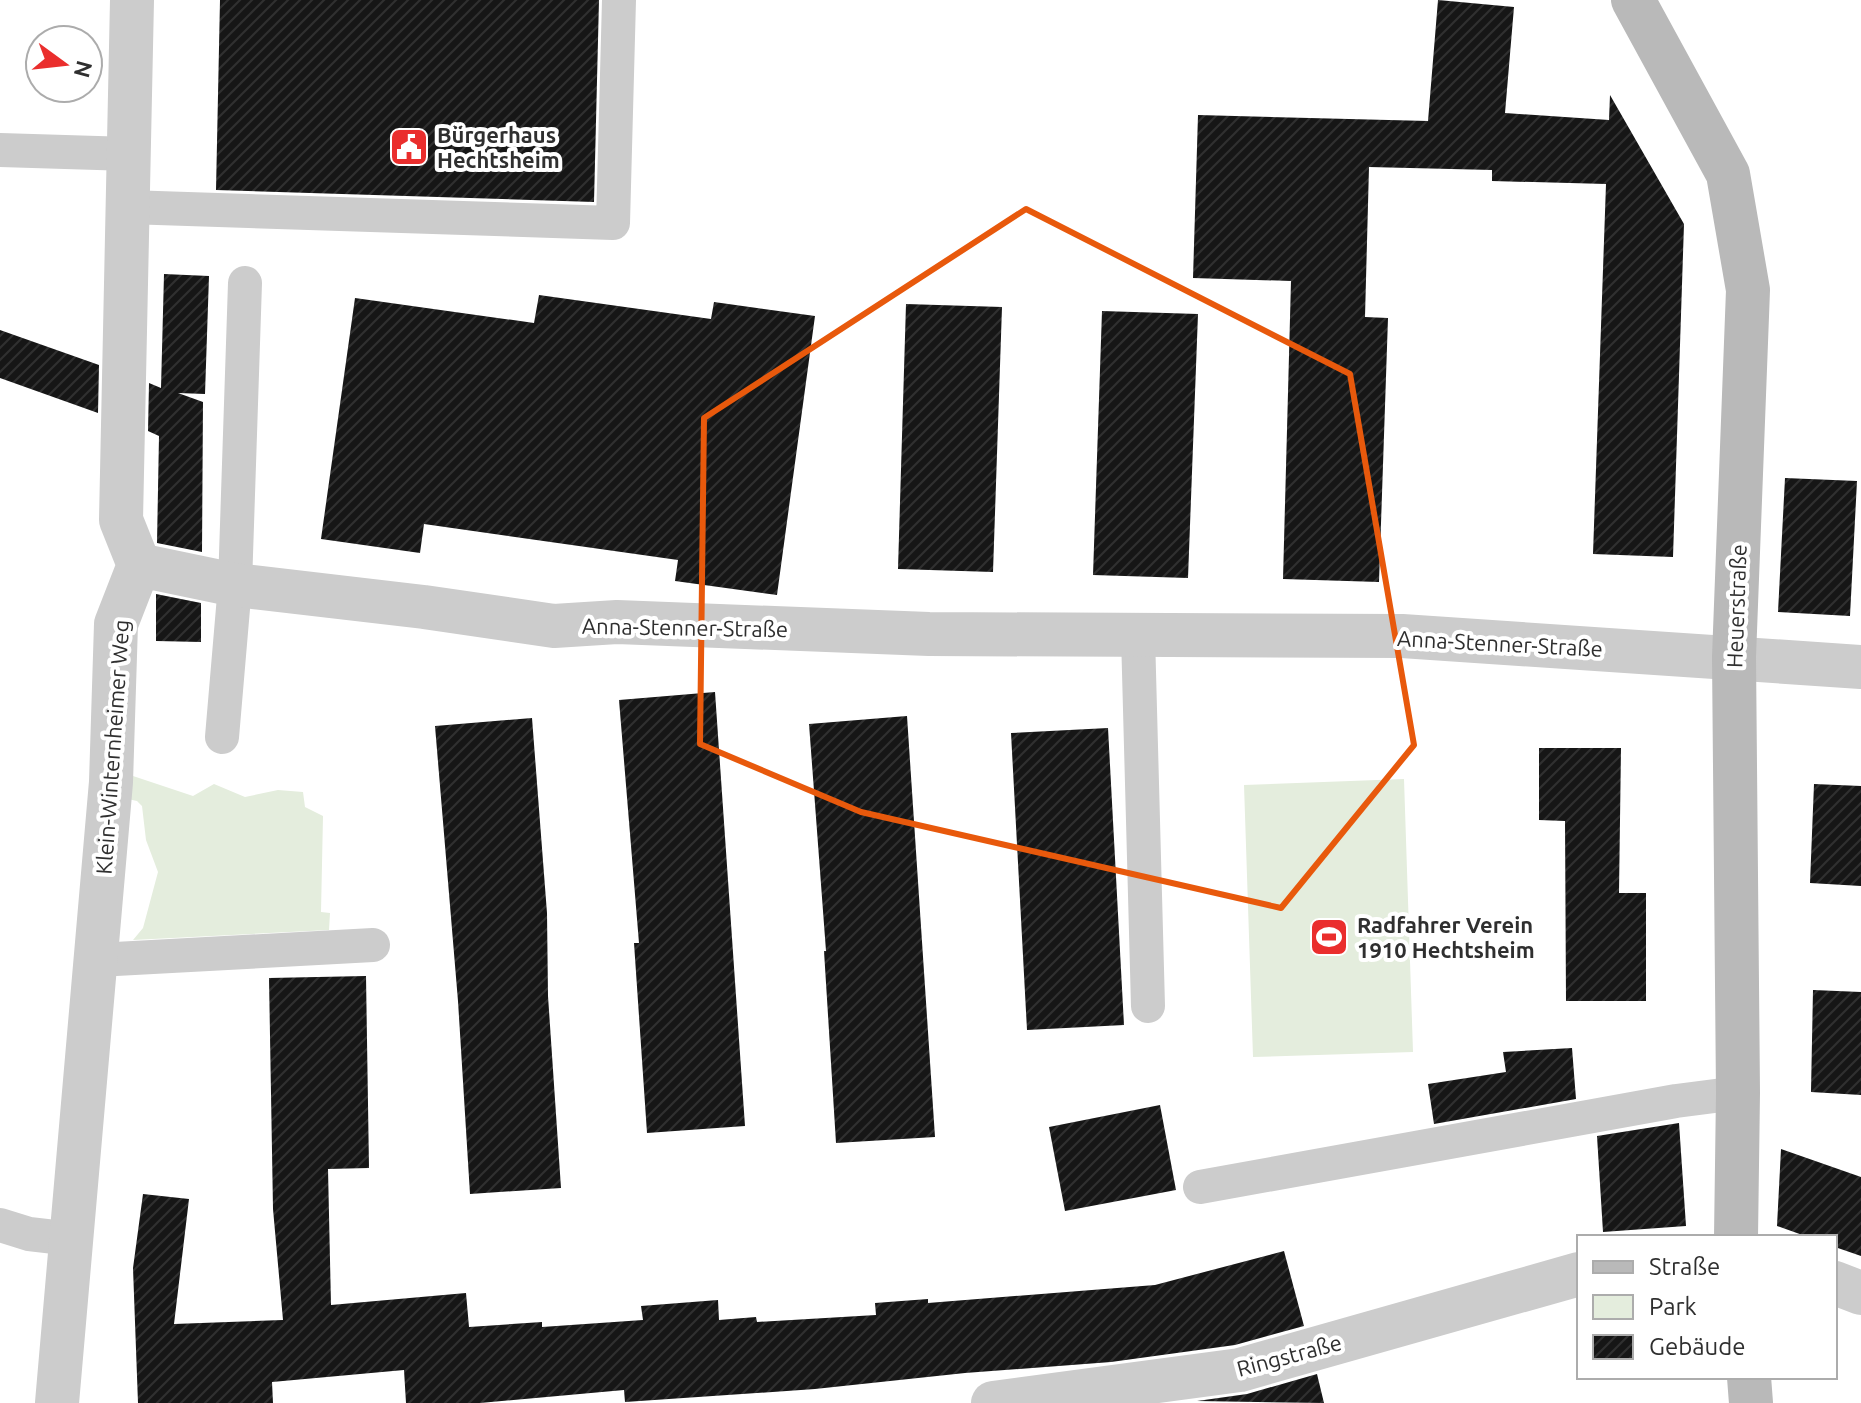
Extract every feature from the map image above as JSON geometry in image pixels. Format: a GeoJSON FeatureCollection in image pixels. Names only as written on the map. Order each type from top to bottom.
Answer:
{"type":"FeatureCollection","features":[{"type":"Feature","properties":{"kind":"street"},"geometry":{"type":"LineString","coordinates":[[132,0],[121,520],[139,565]]}},
{"type":"Feature","properties":{"kind":"street","name":"Heuerstraße"},"geometry":{"type":"LineString","coordinates":[[1633,0],[1728,174],[1748,290],[1734,657],[1738,1093],[1736,1235]]}},
{"type":"Feature","properties":{"kind":"street","name":"Anna-Stenner-Straße"},"geometry":{"type":"LineString","coordinates":[[139,565],[235,585],[554,626],[617,622],[929,634],[1402,636],[1861,667]]}},
{"type":"Feature","properties":{"kind":"street","name":"Klein-Winternheimer Weg"},"geometry":{"type":"LineString","coordinates":[[57,1403],[111,782],[116,624],[139,565]]}},
{"type":"Feature","properties":{"kind":"street","name":"Ringstraße"},"geometry":{"type":"LineString","coordinates":[[993,1403],[1240,1370],[1577,1275]]}},
{"type":"Feature","properties":{"kind":"street"},"geometry":{"type":"LineString","coordinates":[[1837,1284],[1861,1293]]}},
{"type":"Feature","properties":{"kind":"street"},"geometry":{"type":"LineString","coordinates":[[1749,1379],[1751,1403]]}},
{"type":"Feature","properties":{"kind":"lane"},"geometry":{"type":"LineString","coordinates":[[127,207],[613,223],[619,0]]}},
{"type":"Feature","properties":{"kind":"lane"},"geometry":{"type":"LineString","coordinates":[[0,150],[130,154]]}},
{"type":"Feature","properties":{"kind":"lane"},"geometry":{"type":"LineString","coordinates":[[222,737],[235,585],[245,283]]}},
{"type":"Feature","properties":{"kind":"lane"},"geometry":{"type":"LineString","coordinates":[[1138,635],[1148,1006]]}},
{"type":"Feature","properties":{"kind":"lane"},"geometry":{"type":"LineString","coordinates":[[97,960],[373,945]]}},
{"type":"Feature","properties":{"kind":"lane"},"geometry":{"type":"LineString","coordinates":[[1200,1187],[1676,1101],[1738,1093]]}},
{"type":"Feature","properties":{"kind":"lane"},"geometry":{"type":"LineString","coordinates":[[0,1225],[29,1234],[72,1239]]}},
{"type":"Feature","properties":{"kind":"highlighted area"},"geometry":{"type":"Polygon","coordinates":[[[1026,209],[1350,374],[1414,745],[1281,908],[861,812],[700,744],[704,418],[1026,209]]]}},
{"type":"Feature","properties":{"kind":"green space"},"geometry":{"type":"Polygon","coordinates":[[[124,773],[193,796],[214,784],[245,797],[278,790],[303,792],[305,807],[323,816],[321,912],[330,913],[329,930],[133,940],[143,928],[158,872],[146,840],[142,806],[137,801],[123,798],[124,773]]]}},
{"type":"Feature","properties":{"kind":"green space","name":"Radfahrer Verein 1910 Hechtsheim"},"geometry":{"type":"Polygon","coordinates":[[[1404,779],[1413,1052],[1253,1057],[1244,785],[1404,779]]]}},
{"type":"Feature","properties":{"kind":"building","name":"Bürgerhaus Hechtsheim"},"geometry":{"type":"Polygon","coordinates":[[[220,0],[599,0],[594,202],[216,190],[220,0]]]}},
{"type":"Feature","properties":{"kind":"building"},"geometry":{"type":"Polygon","coordinates":[[[1438,0],[1514,7],[1505,113],[1609,120],[1610,95],[1684,224],[1673,557],[1593,554],[1606,184],[1492,181],[1492,170],[1369,167],[1365,317],[1388,318],[1379,582],[1283,579],[1291,281],[1193,278],[1198,115],[1428,121],[1438,0]]]}},
{"type":"Feature","properties":{"kind":"building"},"geometry":{"type":"Polygon","coordinates":[[[164,274],[209,276],[205,394],[178,393],[203,402],[202,552],[157,543],[159,436],[148,431],[149,383],[161,388],[164,274]]]}},
{"type":"Feature","properties":{"kind":"building"},"geometry":{"type":"Polygon","coordinates":[[[539,295],[711,319],[714,302],[815,316],[777,595],[675,581],[678,560],[424,524],[420,553],[321,539],[355,298],[534,323],[539,295]]]}},
{"type":"Feature","properties":{"kind":"building"},"geometry":{"type":"Polygon","coordinates":[[[906,304],[1002,307],[993,572],[898,569],[906,304]]]}},
{"type":"Feature","properties":{"kind":"building"},"geometry":{"type":"Polygon","coordinates":[[[1102,311],[1198,314],[1188,578],[1093,575],[1102,311]]]}},
{"type":"Feature","properties":{"kind":"building"},"geometry":{"type":"Polygon","coordinates":[[[0,330],[99,365],[98,413],[0,378],[0,330]]]}},
{"type":"Feature","properties":{"kind":"building"},"geometry":{"type":"Polygon","coordinates":[[[1785,478],[1857,481],[1850,616],[1778,612],[1785,478]]]}},
{"type":"Feature","properties":{"kind":"building"},"geometry":{"type":"Polygon","coordinates":[[[156,594],[201,603],[201,642],[156,641],[156,594]]]}},
{"type":"Feature","properties":{"kind":"building"},"geometry":{"type":"Polygon","coordinates":[[[715,692],[745,1126],[647,1133],[634,943],[639,943],[619,700],[715,692]]]}},
{"type":"Feature","properties":{"kind":"building"},"geometry":{"type":"Polygon","coordinates":[[[907,716],[935,1137],[836,1143],[809,724],[907,716]]]}},
{"type":"Feature","properties":{"kind":"building"},"geometry":{"type":"Polygon","coordinates":[[[532,718],[547,913],[548,996],[561,1188],[470,1194],[458,1001],[435,726],[532,718]]]}},
{"type":"Feature","properties":{"kind":"building"},"geometry":{"type":"Polygon","coordinates":[[[1108,728],[1124,1025],[1027,1030],[1011,733],[1108,728]]]}},
{"type":"Feature","properties":{"kind":"building"},"geometry":{"type":"Polygon","coordinates":[[[1539,748],[1621,748],[1619,893],[1646,893],[1646,1001],[1566,1001],[1565,821],[1539,820],[1539,748]]]}},
{"type":"Feature","properties":{"kind":"building"},"geometry":{"type":"Polygon","coordinates":[[[1814,784],[1861,786],[1861,886],[1810,883],[1814,784]]]}},
{"type":"Feature","properties":{"kind":"building"},"geometry":{"type":"Polygon","coordinates":[[[366,976],[369,1168],[328,1169],[331,1305],[466,1293],[469,1327],[542,1322],[542,1327],[643,1320],[641,1306],[718,1300],[719,1320],[756,1317],[757,1322],[876,1315],[875,1303],[928,1299],[928,1303],[1155,1285],[1284,1251],[1304,1326],[1235,1345],[1111,1362],[815,1389],[625,1402],[624,1390],[480,1403],[406,1403],[404,1370],[272,1382],[273,1403],[138,1403],[133,1268],[143,1194],[189,1199],[174,1324],[283,1320],[273,1209],[269,978],[366,976]]]}},
{"type":"Feature","properties":{"kind":"building"},"geometry":{"type":"Polygon","coordinates":[[[1813,990],[1861,992],[1861,1095],[1811,1092],[1813,990]]]}},
{"type":"Feature","properties":{"kind":"building"},"geometry":{"type":"Polygon","coordinates":[[[1572,1048],[1576,1099],[1434,1124],[1428,1084],[1506,1072],[1503,1052],[1572,1048]]]}},
{"type":"Feature","properties":{"kind":"building"},"geometry":{"type":"Polygon","coordinates":[[[1160,1105],[1176,1190],[1065,1211],[1049,1127],[1160,1105]]]}},
{"type":"Feature","properties":{"kind":"building"},"geometry":{"type":"Polygon","coordinates":[[[1679,1123],[1686,1226],[1603,1232],[1597,1136],[1679,1123]]]}},
{"type":"Feature","properties":{"kind":"building"},"geometry":{"type":"Polygon","coordinates":[[[1781,1149],[1861,1177],[1861,1256],[1837,1248],[1837,1235],[1802,1235],[1777,1226],[1781,1149]]]}},
{"type":"Feature","properties":{"kind":"building"},"geometry":{"type":"Polygon","coordinates":[[[1317,1374],[1324,1403],[1197,1401],[1247,1394],[1317,1374]]]}},
{"type":"Feature","properties":{"kind":"place","name":"Bürgerhaus Hechtsheim"},"geometry":{"type":"Point","coordinates":[409,147]}},
{"type":"Feature","properties":{"kind":"place","name":"Radfahrer Verein 1910 Hechtsheim"},"geometry":{"type":"Point","coordinates":[1329,937]}}]}
